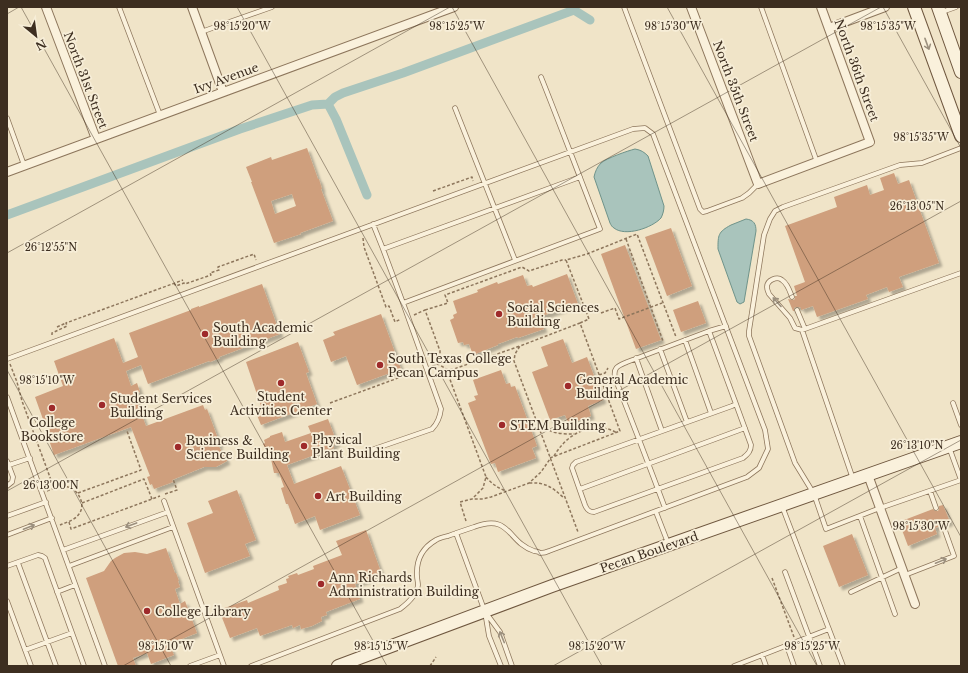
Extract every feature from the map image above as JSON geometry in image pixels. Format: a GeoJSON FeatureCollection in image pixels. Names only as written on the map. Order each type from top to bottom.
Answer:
{"type":"FeatureCollection","features":[{"type":"Feature","properties":{"kind":"main road"},"geometry":{"type":"LineString","coordinates":[[914,7],[961,136]]}},
{"type":"Feature","properties":{"kind":"main road"},"geometry":{"type":"LineString","coordinates":[[936,9],[961,72]]}},
{"type":"Feature","properties":{"kind":"main road","name":"Pecan Boulevard"},"geometry":{"type":"LineString","coordinates":[[338,666],[669,545],[961,442]]}},
{"type":"Feature","properties":{"kind":"street","name":"North 31st Street"},"geometry":{"type":"LineString","coordinates":[[46,7],[96,139]]}},
{"type":"Feature","properties":{"kind":"street"},"geometry":{"type":"LineString","coordinates":[[192,7],[223,92]]}},
{"type":"Feature","properties":{"kind":"street","name":"Ivy Avenue"},"geometry":{"type":"LineString","coordinates":[[7,172],[454,7]]}},
{"type":"Feature","properties":{"kind":"street","name":"North 35th Street"},"geometry":{"type":"LineString","coordinates":[[692,7],[758,184]]}},
{"type":"Feature","properties":{"kind":"street","name":"North 36th Street"},"geometry":{"type":"LineString","coordinates":[[817,162],[870,142],[821,7]]}},
{"type":"Feature","properties":{"kind":"street"},"geometry":{"type":"LineString","coordinates":[[828,28],[885,7]]}},
{"type":"Feature","properties":{"kind":"street"},"geometry":{"type":"LineString","coordinates":[[758,184],[817,162]]}},
{"type":"Feature","properties":{"kind":"street"},"geometry":{"type":"LineString","coordinates":[[868,475],[915,604]]}},
{"type":"Feature","properties":{"kind":"lane"},"geometry":{"type":"LineString","coordinates":[[119,7],[160,115]]}},
{"type":"Feature","properties":{"kind":"lane"},"geometry":{"type":"LineString","coordinates":[[201,32],[272,7]]}},
{"type":"Feature","properties":{"kind":"lane"},"geometry":{"type":"LineString","coordinates":[[624,7],[700,209],[703,212],[707,212],[729,204],[742,198],[758,184]]}},
{"type":"Feature","properties":{"kind":"lane"},"geometry":{"type":"LineString","coordinates":[[761,7],[817,162]]}},
{"type":"Feature","properties":{"kind":"lane"},"geometry":{"type":"LineString","coordinates":[[936,9],[956,7]]}},
{"type":"Feature","properties":{"kind":"lane"},"geometry":{"type":"LineString","coordinates":[[403,303],[600,229],[541,77]]}},
{"type":"Feature","properties":{"kind":"lane"},"geometry":{"type":"LineString","coordinates":[[455,108],[516,260]]}},
{"type":"Feature","properties":{"kind":"lane"},"geometry":{"type":"LineString","coordinates":[[7,118],[24,165]]}},
{"type":"Feature","properties":{"kind":"lane"},"geometry":{"type":"LineString","coordinates":[[7,359],[633,129],[645,128],[654,134],[766,430],[768,450],[759,468],[747,478],[550,551],[540,553],[529,549],[519,543],[509,531],[494,523],[484,523],[436,540],[420,554],[417,566],[418,585],[409,602],[400,609],[251,666]]}},
{"type":"Feature","properties":{"kind":"lane"},"geometry":{"type":"LineString","coordinates":[[949,446],[961,480],[880,508],[826,529],[814,494],[795,463],[748,331],[764,235],[770,219],[775,211],[900,165],[922,163],[961,148]]}},
{"type":"Feature","properties":{"kind":"lane"},"geometry":{"type":"LineString","coordinates":[[383,249],[580,177]]}},
{"type":"Feature","properties":{"kind":"lane"},"geometry":{"type":"LineString","coordinates":[[351,458],[432,429],[437,424],[441,409],[373,224]]}},
{"type":"Feature","properties":{"kind":"lane"},"geometry":{"type":"LineString","coordinates":[[792,298],[783,280],[779,278],[769,282],[767,289],[772,298],[790,318],[795,328],[803,330],[961,273]]}},
{"type":"Feature","properties":{"kind":"lane"},"geometry":{"type":"LineString","coordinates":[[797,310],[854,480]]}},
{"type":"Feature","properties":{"kind":"lane"},"geometry":{"type":"LineString","coordinates":[[665,508],[614,372],[620,365],[636,358],[726,326]]}},
{"type":"Feature","properties":{"kind":"lane"},"geometry":{"type":"LineString","coordinates":[[709,331],[745,428],[751,445],[751,450],[743,458],[594,512],[587,510],[572,468],[576,462],[736,404]]}},
{"type":"Feature","properties":{"kind":"lane"},"geometry":{"type":"LineString","coordinates":[[685,340],[711,413]]}},
{"type":"Feature","properties":{"kind":"lane"},"geometry":{"type":"LineString","coordinates":[[660,349],[687,422]]}},
{"type":"Feature","properties":{"kind":"lane"},"geometry":{"type":"LineString","coordinates":[[636,358],[662,431]]}},
{"type":"Feature","properties":{"kind":"lane"},"geometry":{"type":"LineString","coordinates":[[7,397],[52,518],[104,666]]}},
{"type":"Feature","properties":{"kind":"lane"},"geometry":{"type":"LineString","coordinates":[[953,403],[961,425]]}},
{"type":"Feature","properties":{"kind":"lane"},"geometry":{"type":"LineString","coordinates":[[580,489],[745,428]]}},
{"type":"Feature","properties":{"kind":"lane"},"geometry":{"type":"LineString","coordinates":[[7,486],[12,482],[13,477],[8,463],[30,458]]}},
{"type":"Feature","properties":{"kind":"lane"},"geometry":{"type":"LineString","coordinates":[[930,491],[936,508]]}},
{"type":"Feature","properties":{"kind":"lane"},"geometry":{"type":"LineString","coordinates":[[164,501],[224,666]]}},
{"type":"Feature","properties":{"kind":"lane"},"geometry":{"type":"LineString","coordinates":[[7,516],[46,502]]}},
{"type":"Feature","properties":{"kind":"lane"},"geometry":{"type":"LineString","coordinates":[[782,506],[843,666]]}},
{"type":"Feature","properties":{"kind":"lane"},"geometry":{"type":"LineString","coordinates":[[63,550],[168,512]]}},
{"type":"Feature","properties":{"kind":"lane"},"geometry":{"type":"LineString","coordinates":[[656,512],[669,545]]}},
{"type":"Feature","properties":{"kind":"lane"},"geometry":{"type":"LineString","coordinates":[[860,516],[894,614]]}},
{"type":"Feature","properties":{"kind":"lane"},"geometry":{"type":"LineString","coordinates":[[7,535],[52,518]]}},
{"type":"Feature","properties":{"kind":"lane"},"geometry":{"type":"LineString","coordinates":[[851,592],[882,577],[954,556],[943,525]]}},
{"type":"Feature","properties":{"kind":"lane"},"geometry":{"type":"LineString","coordinates":[[69,566],[173,527]]}},
{"type":"Feature","properties":{"kind":"lane"},"geometry":{"type":"LineString","coordinates":[[456,533],[485,612],[489,636],[500,666]]}},
{"type":"Feature","properties":{"kind":"lane"},"geometry":{"type":"LineString","coordinates":[[7,566],[38,555],[45,558],[84,666]]}},
{"type":"Feature","properties":{"kind":"lane"},"geometry":{"type":"LineString","coordinates":[[18,563],[56,666]]}},
{"type":"Feature","properties":{"kind":"lane"},"geometry":{"type":"LineString","coordinates":[[785,572],[820,666]]}},
{"type":"Feature","properties":{"kind":"lane"},"geometry":{"type":"LineString","coordinates":[[57,592],[76,585]]}},
{"type":"Feature","properties":{"kind":"lane"},"geometry":{"type":"LineString","coordinates":[[7,602],[31,666]]}},
{"type":"Feature","properties":{"kind":"lane"},"geometry":{"type":"LineString","coordinates":[[485,612],[500,632],[512,666]]}},
{"type":"Feature","properties":{"kind":"lane"},"geometry":{"type":"LineString","coordinates":[[734,666],[829,630]]}},
{"type":"Feature","properties":{"kind":"lane"},"geometry":{"type":"LineString","coordinates":[[25,650],[72,633]]}},
{"type":"Feature","properties":{"kind":"lane"},"geometry":{"type":"LineString","coordinates":[[787,646],[794,666]]}},
{"type":"Feature","properties":{"kind":"lane"},"geometry":{"type":"LineString","coordinates":[[190,666],[220,655]]}},
{"type":"Feature","properties":{"kind":"lane"},"geometry":{"type":"LineString","coordinates":[[762,655],[766,666]]}},
{"type":"Feature","properties":{"kind":"path"},"geometry":{"type":"LineString","coordinates":[[363,238],[364,247],[386,307],[389,306],[395,322],[448,303],[445,295],[522,267],[530,271],[562,260],[587,254],[637,234],[662,303],[676,336]]}},
{"type":"Feature","properties":{"kind":"path"},"geometry":{"type":"LineString","coordinates":[[626,239],[663,341]]}},
{"type":"Feature","properties":{"kind":"path"},"geometry":{"type":"LineString","coordinates":[[174,284],[176,286],[185,284],[211,275],[210,273],[219,270],[218,267],[254,254],[259,266]]}},
{"type":"Feature","properties":{"kind":"path"},"geometry":{"type":"LineString","coordinates":[[566,260],[589,319],[520,346],[515,354],[514,361],[578,532]]}},
{"type":"Feature","properties":{"kind":"path"},"geometry":{"type":"LineString","coordinates":[[57,327],[183,280]]}},
{"type":"Feature","properties":{"kind":"path"},"geometry":{"type":"LineString","coordinates":[[601,313],[615,308],[619,319],[662,303]]}},
{"type":"Feature","properties":{"kind":"path"},"geometry":{"type":"LineString","coordinates":[[425,310],[440,351],[438,364]]}},
{"type":"Feature","properties":{"kind":"path"},"geometry":{"type":"LineString","coordinates":[[52,343],[52,333],[67,326],[66,323]]}},
{"type":"Feature","properties":{"kind":"path"},"geometry":{"type":"LineString","coordinates":[[529,483],[541,472],[550,459],[620,432],[580,323]]}},
{"type":"Feature","properties":{"kind":"path"},"geometry":{"type":"LineString","coordinates":[[7,359],[17,382],[20,395],[55,488]]}},
{"type":"Feature","properties":{"kind":"path"},"geometry":{"type":"LineString","coordinates":[[448,370],[448,374],[486,477],[490,482],[506,491]]}},
{"type":"Feature","properties":{"kind":"path"},"geometry":{"type":"LineString","coordinates":[[540,430],[546,428],[549,431],[561,434],[574,434]]}},
{"type":"Feature","properties":{"kind":"path"},"geometry":{"type":"LineString","coordinates":[[554,457],[562,444],[574,434],[584,430],[594,428],[609,429],[617,433]]}},
{"type":"Feature","properties":{"kind":"path"},"geometry":{"type":"LineString","coordinates":[[78,493],[141,470],[127,431]]}},
{"type":"Feature","properties":{"kind":"path"},"geometry":{"type":"LineString","coordinates":[[472,499],[482,488],[486,477]]}},
{"type":"Feature","properties":{"kind":"path"},"geometry":{"type":"LineString","coordinates":[[82,503],[144,479],[152,499]]}},
{"type":"Feature","properties":{"kind":"path"},"geometry":{"type":"LineString","coordinates":[[69,522],[72,529],[177,490],[173,479]]}},
{"type":"Feature","properties":{"kind":"path"},"geometry":{"type":"LineString","coordinates":[[466,521],[460,502],[472,499],[482,499],[529,483],[536,482],[546,484],[557,491],[565,499]]}},
{"type":"Feature","properties":{"kind":"path"},"geometry":{"type":"LineString","coordinates":[[42,493],[62,486],[68,486],[78,493],[82,503],[81,510],[75,518],[55,527]]}},
{"type":"Feature","properties":{"kind":"path"},"geometry":{"type":"LineString","coordinates":[[772,578],[796,642]]}},
{"type":"Feature","properties":{"kind":"path"},"geometry":{"type":"LineString","coordinates":[[430,666],[436,657]]}},
{"type":"Feature","properties":{"kind":"water"},"geometry":{"type":"Polygon","coordinates":[[[635,149],[642,151],[648,156],[664,209],[661,218],[657,222],[645,228],[625,232],[613,228],[594,177],[597,168],[601,163],[617,155],[635,149]]]}},
{"type":"Feature","properties":{"kind":"water"},"geometry":{"type":"Polygon","coordinates":[[[746,219],[751,220],[754,223],[756,226],[756,231],[744,302],[740,304],[737,302],[718,249],[718,240],[723,230],[746,219]]]}},
{"type":"Feature","properties":{"kind":"building"},"geometry":{"type":"Polygon","coordinates":[[[307,148],[333,221],[274,243],[246,167],[271,157],[272,160],[307,148]],[[292,194],[271,201],[275,214],[296,206],[292,194]]]}},
{"type":"Feature","properties":{"kind":"building"},"geometry":{"type":"Polygon","coordinates":[[[894,173],[898,184],[909,180],[939,263],[899,277],[903,287],[889,292],[887,287],[866,295],[868,299],[817,317],[813,306],[801,310],[801,308],[796,307],[793,311],[788,299],[793,300],[795,299],[795,296],[797,296],[794,286],[805,282],[785,226],[837,207],[834,197],[867,185],[870,195],[884,190],[880,178],[894,173]]]}},
{"type":"Feature","properties":{"kind":"building"},"geometry":{"type":"Polygon","coordinates":[[[671,228],[692,286],[667,296],[645,237],[671,228]]]}},
{"type":"Feature","properties":{"kind":"building"},"geometry":{"type":"Polygon","coordinates":[[[625,245],[661,340],[636,349],[601,254],[625,245]]]}},
{"type":"Feature","properties":{"kind":"building","name":"Social Sciences Building"},"geometry":{"type":"Polygon","coordinates":[[[567,274],[578,304],[539,317],[544,329],[518,338],[517,337],[473,355],[469,344],[464,345],[463,342],[458,343],[450,320],[454,318],[453,315],[457,313],[453,301],[478,292],[477,290],[497,282],[498,284],[523,275],[527,286],[532,285],[533,287],[567,274]]]}},
{"type":"Feature","properties":{"kind":"building"},"geometry":{"type":"Polygon","coordinates":[[[262,284],[280,334],[219,357],[220,358],[210,362],[209,361],[148,384],[141,365],[126,371],[131,386],[137,383],[140,392],[134,394],[146,426],[203,405],[205,410],[207,409],[220,444],[218,445],[227,461],[216,467],[204,467],[172,480],[173,482],[154,489],[152,484],[150,485],[147,477],[150,476],[131,427],[54,455],[35,397],[63,386],[54,361],[114,338],[123,363],[138,357],[129,333],[262,284]]]}},
{"type":"Feature","properties":{"kind":"building"},"geometry":{"type":"Polygon","coordinates":[[[698,301],[706,323],[681,332],[673,310],[698,301]]]}},
{"type":"Feature","properties":{"kind":"building"},"geometry":{"type":"Polygon","coordinates":[[[381,314],[401,369],[357,385],[346,356],[331,362],[323,340],[335,335],[333,332],[381,314]]]}},
{"type":"Feature","properties":{"kind":"building","name":"General Academic Building"},"geometry":{"type":"Polygon","coordinates":[[[563,339],[572,363],[587,357],[603,400],[588,406],[591,416],[569,424],[565,415],[550,420],[532,372],[548,366],[541,347],[563,339]]]}},
{"type":"Feature","properties":{"kind":"building","name":"Student Activities Center"},"geometry":{"type":"Polygon","coordinates":[[[298,342],[309,372],[306,373],[317,404],[261,425],[254,408],[261,406],[246,362],[298,342]]]}},
{"type":"Feature","properties":{"kind":"building","name":"STEM Building"},"geometry":{"type":"Polygon","coordinates":[[[501,370],[506,384],[510,383],[511,387],[515,386],[537,446],[532,448],[536,458],[498,472],[495,463],[491,464],[468,403],[476,400],[474,396],[478,395],[473,380],[501,370]]]}},
{"type":"Feature","properties":{"kind":"building","name":"Art Building"},"geometry":{"type":"Polygon","coordinates":[[[328,419],[337,443],[333,445],[334,448],[287,465],[294,484],[341,466],[360,515],[320,530],[315,516],[295,524],[288,504],[286,504],[281,488],[284,487],[279,473],[274,473],[271,459],[263,444],[265,443],[264,440],[270,436],[282,432],[285,442],[311,433],[308,426],[328,419]]]}},
{"type":"Feature","properties":{"kind":"building"},"geometry":{"type":"Polygon","coordinates":[[[237,490],[256,540],[245,544],[250,556],[205,573],[187,523],[213,513],[208,501],[237,490]]]}},
{"type":"Feature","properties":{"kind":"building"},"geometry":{"type":"Polygon","coordinates":[[[943,505],[950,522],[946,524],[941,522],[940,526],[935,528],[937,534],[908,546],[899,522],[933,509],[938,511],[939,506],[943,505]]]}},
{"type":"Feature","properties":{"kind":"building","name":"Ann Richards Administration Building"},"geometry":{"type":"Polygon","coordinates":[[[366,530],[382,575],[355,584],[360,599],[326,612],[327,615],[321,617],[322,621],[312,626],[301,629],[300,625],[293,628],[292,625],[260,636],[257,628],[230,638],[219,610],[247,600],[248,603],[279,590],[278,586],[287,583],[286,579],[289,578],[288,576],[297,573],[298,575],[314,569],[313,566],[342,555],[336,541],[366,530]]]}},
{"type":"Feature","properties":{"kind":"building"},"geometry":{"type":"Polygon","coordinates":[[[852,534],[868,575],[839,587],[823,546],[852,534]]]}},
{"type":"Feature","properties":{"kind":"building","name":"College Library"},"geometry":{"type":"Polygon","coordinates":[[[166,548],[179,581],[180,587],[175,589],[180,604],[185,601],[197,633],[169,644],[174,655],[151,664],[147,653],[133,658],[136,666],[118,666],[86,578],[104,571],[111,561],[124,553],[135,552],[147,554],[166,548]]]}},
{"type":"Feature","properties":{"kind":"waterway"},"geometry":{"type":"LineString","coordinates":[[367,195],[336,119],[328,104],[335,97],[574,10],[590,20]]}},
{"type":"Feature","properties":{"kind":"waterway"},"geometry":{"type":"LineString","coordinates":[[7,215],[240,129],[312,105],[328,104]]}},
{"type":"Feature","properties":{"kind":"place","name":"Social Sciences Building"},"geometry":{"type":"Point","coordinates":[499,314]}},
{"type":"Feature","properties":{"kind":"place","name":"South Academic Building"},"geometry":{"type":"Point","coordinates":[205,334]}},
{"type":"Feature","properties":{"kind":"place","name":"South Texas College Pecan Campus"},"geometry":{"type":"Point","coordinates":[380,365]}},
{"type":"Feature","properties":{"kind":"place","name":"Student Activities Center"},"geometry":{"type":"Point","coordinates":[281,383]}},
{"type":"Feature","properties":{"kind":"place","name":"General Academic Building"},"geometry":{"type":"Point","coordinates":[568,386]}},
{"type":"Feature","properties":{"kind":"place","name":"Student Services Building"},"geometry":{"type":"Point","coordinates":[102,405]}},
{"type":"Feature","properties":{"kind":"place","name":"College Bookstore"},"geometry":{"type":"Point","coordinates":[52,408]}},
{"type":"Feature","properties":{"kind":"place","name":"STEM Building"},"geometry":{"type":"Point","coordinates":[502,425]}},
{"type":"Feature","properties":{"kind":"place","name":"Physical Plant Building"},"geometry":{"type":"Point","coordinates":[304,446]}},
{"type":"Feature","properties":{"kind":"place","name":"Business & Science Building"},"geometry":{"type":"Point","coordinates":[178,447]}},
{"type":"Feature","properties":{"kind":"place","name":"Art Building"},"geometry":{"type":"Point","coordinates":[318,496]}},
{"type":"Feature","properties":{"kind":"place","name":"Ann Richards Administration Building"},"geometry":{"type":"Point","coordinates":[321,584]}},
{"type":"Feature","properties":{"kind":"place","name":"College Library"},"geometry":{"type":"Point","coordinates":[147,611]}}]}
